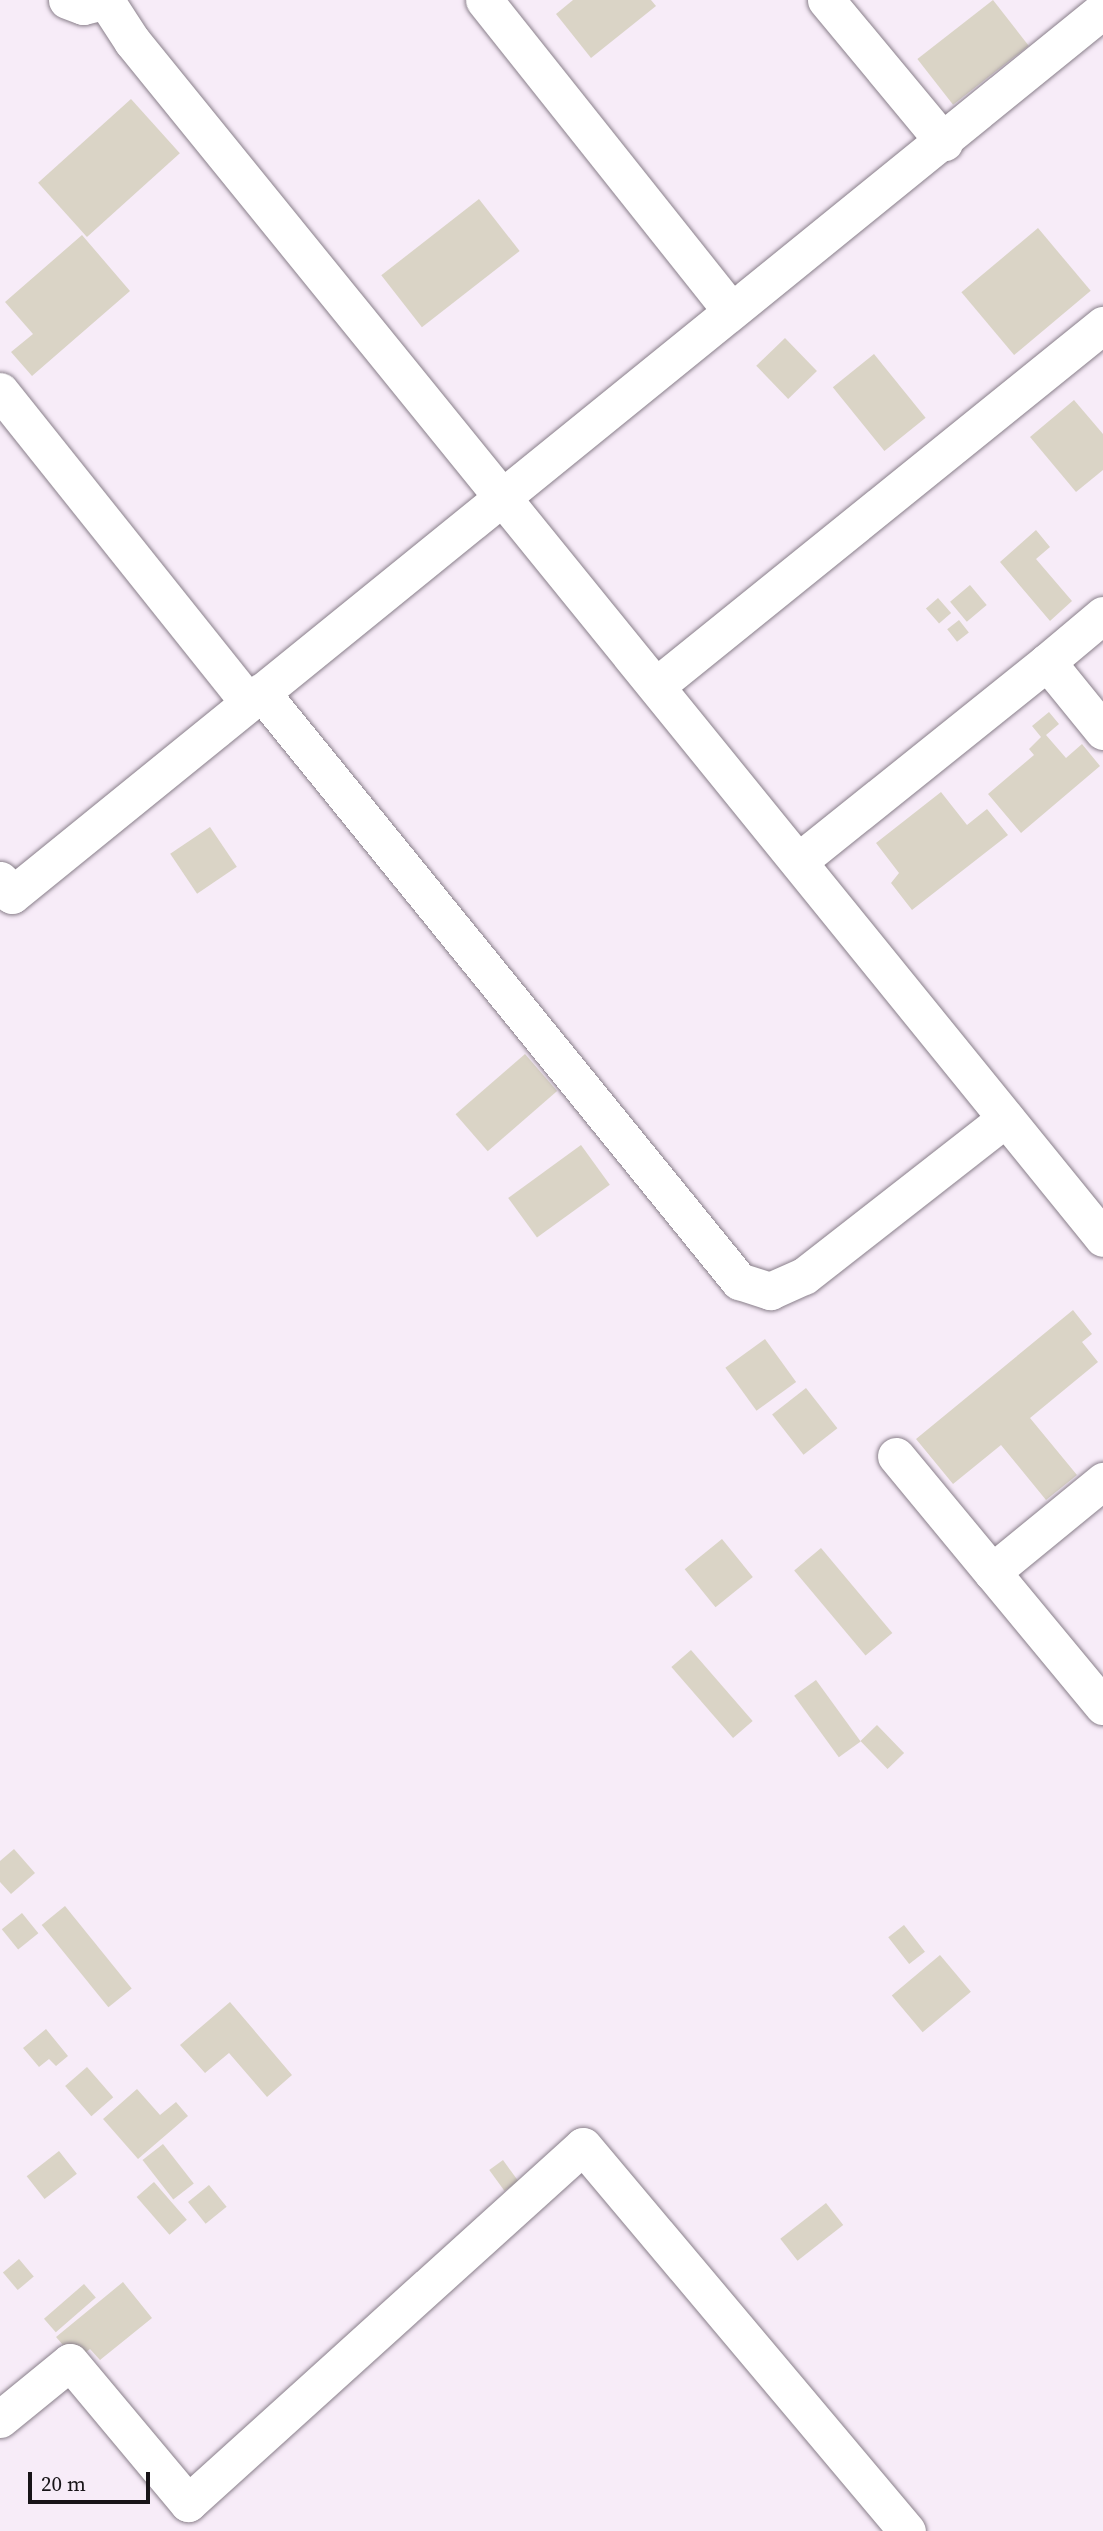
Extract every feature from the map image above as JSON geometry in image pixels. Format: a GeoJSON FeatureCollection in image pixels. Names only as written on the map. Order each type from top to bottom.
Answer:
{"type":"FeatureCollection","features":[{"type":"Feature","properties":{"kind":"street"},"geometry":{"type":"LineString","coordinates":[[67,0],[83,6],[107,1],[132,41],[800,860],[1103,1238]]}},
{"type":"Feature","properties":{"kind":"street"},"geometry":{"type":"LineString","coordinates":[[484,0],[730,309]]}},
{"type":"Feature","properties":{"kind":"street"},"geometry":{"type":"LineString","coordinates":[[826,0],[944,142]]}},
{"type":"Feature","properties":{"kind":"street"},"geometry":{"type":"LineString","coordinates":[[4,893],[503,497],[730,309],[944,142],[1103,10]]}},
{"type":"Feature","properties":{"kind":"street"},"geometry":{"type":"LineString","coordinates":[[656,686],[1103,325]]}},
{"type":"Feature","properties":{"kind":"street"},"geometry":{"type":"LineString","coordinates":[[0,391],[739,1282],[770,1291],[804,1276],[1006,1118]]}},
{"type":"Feature","properties":{"kind":"street"},"geometry":{"type":"LineString","coordinates":[[800,860],[1103,615]]}},
{"type":"Feature","properties":{"kind":"street"},"geometry":{"type":"LineString","coordinates":[[1046,662],[1103,731]]}},
{"type":"Feature","properties":{"kind":"street"},"geometry":{"type":"LineString","coordinates":[[896,1456],[1103,1706]]}},
{"type":"Feature","properties":{"kind":"street"},"geometry":{"type":"LineString","coordinates":[[992,1572],[1103,1481]]}},
{"type":"Feature","properties":{"kind":"street"},"geometry":{"type":"LineString","coordinates":[[0,2419],[70,2362],[188,2502],[583,2146],[907,2531]]}},
{"type":"Feature","properties":{"kind":"building"},"geometry":{"type":"Polygon","coordinates":[[[573,0],[651,0],[656,6],[591,58],[556,14],[573,0]]]}},
{"type":"Feature","properties":{"kind":"building"},"geometry":{"type":"Polygon","coordinates":[[[993,0],[1029,46],[953,105],[917,59],[993,0]]]}},
{"type":"Feature","properties":{"kind":"building"},"geometry":{"type":"Polygon","coordinates":[[[131,99],[180,153],[87,237],[38,183],[131,99]]]}},
{"type":"Feature","properties":{"kind":"building"},"geometry":{"type":"Polygon","coordinates":[[[479,199],[520,251],[422,327],[381,275],[479,199]]]}},
{"type":"Feature","properties":{"kind":"building"},"geometry":{"type":"Polygon","coordinates":[[[1038,228],[1091,291],[1014,355],[961,292],[1038,228]]]}},
{"type":"Feature","properties":{"kind":"building"},"geometry":{"type":"Polygon","coordinates":[[[82,235],[130,291],[32,376],[11,352],[33,334],[5,302],[82,235]]]}},
{"type":"Feature","properties":{"kind":"building"},"geometry":{"type":"Polygon","coordinates":[[[785,338],[817,371],[788,399],[756,366],[785,338]]]}},
{"type":"Feature","properties":{"kind":"building"},"geometry":{"type":"Polygon","coordinates":[[[874,354],[926,418],[884,451],[833,387],[874,354]]]}},
{"type":"Feature","properties":{"kind":"building"},"geometry":{"type":"Polygon","coordinates":[[[1074,400],[1103,434],[1103,470],[1076,492],[1030,437],[1074,400]]]}},
{"type":"Feature","properties":{"kind":"building"},"geometry":{"type":"Polygon","coordinates":[[[1036,530],[1050,547],[1036,559],[1072,601],[1050,621],[1000,562],[1036,530]]]}},
{"type":"Feature","properties":{"kind":"building"},"geometry":{"type":"Polygon","coordinates":[[[970,585],[987,605],[967,622],[950,602],[970,585]]]}},
{"type":"Feature","properties":{"kind":"building"},"geometry":{"type":"Polygon","coordinates":[[[938,598],[951,613],[939,624],[926,608],[938,598]]]}},
{"type":"Feature","properties":{"kind":"building"},"geometry":{"type":"Polygon","coordinates":[[[959,620],[969,633],[957,642],[947,629],[959,620]]]}},
{"type":"Feature","properties":{"kind":"building"},"geometry":{"type":"Polygon","coordinates":[[[1049,712],[1059,724],[1046,735],[1066,758],[1082,744],[1100,766],[1021,833],[988,794],[1034,755],[1029,749],[1041,737],[1032,726],[1049,712]]]}},
{"type":"Feature","properties":{"kind":"building"},"geometry":{"type":"Polygon","coordinates":[[[941,792],[967,825],[987,809],[1008,835],[912,910],[891,883],[899,873],[876,843],[941,792]]]}},
{"type":"Feature","properties":{"kind":"building"},"geometry":{"type":"Polygon","coordinates":[[[210,827],[237,867],[197,894],[170,854],[210,827]]]}},
{"type":"Feature","properties":{"kind":"building"},"geometry":{"type":"Polygon","coordinates":[[[525,1054],[557,1091],[488,1151],[456,1114],[525,1054]]]}},
{"type":"Feature","properties":{"kind":"building"},"geometry":{"type":"Polygon","coordinates":[[[581,1145],[610,1185],[537,1238],[508,1198],[581,1145]]]}},
{"type":"Feature","properties":{"kind":"building"},"geometry":{"type":"Polygon","coordinates":[[[1073,1310],[1092,1334],[1082,1342],[1098,1362],[1030,1418],[1077,1475],[1046,1500],[1001,1445],[953,1484],[916,1439],[1073,1310]]]}},
{"type":"Feature","properties":{"kind":"building"},"geometry":{"type":"Polygon","coordinates":[[[765,1339],[796,1382],[757,1411],[725,1368],[765,1339]]]}},
{"type":"Feature","properties":{"kind":"building"},"geometry":{"type":"Polygon","coordinates":[[[806,1388],[837,1428],[804,1455],[772,1414],[806,1388]]]}},
{"type":"Feature","properties":{"kind":"building"},"geometry":{"type":"Polygon","coordinates":[[[722,1539],[753,1577],[716,1607],[685,1569],[722,1539]]]}},
{"type":"Feature","properties":{"kind":"building"},"geometry":{"type":"Polygon","coordinates":[[[821,1548],[892,1633],[866,1656],[794,1570],[821,1548]]]}},
{"type":"Feature","properties":{"kind":"building"},"geometry":{"type":"Polygon","coordinates":[[[691,1650],[753,1721],[733,1738],[671,1667],[691,1650]]]}},
{"type":"Feature","properties":{"kind":"building"},"geometry":{"type":"Polygon","coordinates":[[[816,1680],[861,1741],[839,1757],[794,1696],[816,1680]]]}},
{"type":"Feature","properties":{"kind":"building"},"geometry":{"type":"Polygon","coordinates":[[[877,1725],[904,1753],[888,1769],[860,1741],[877,1725]]]}},
{"type":"Feature","properties":{"kind":"building"},"geometry":{"type":"Polygon","coordinates":[[[14,1849],[35,1873],[11,1894],[0,1882],[0,1861],[14,1849]]]}},
{"type":"Feature","properties":{"kind":"building"},"geometry":{"type":"Polygon","coordinates":[[[65,1906],[132,1988],[108,2007],[42,1925],[65,1906]]]}},
{"type":"Feature","properties":{"kind":"building"},"geometry":{"type":"Polygon","coordinates":[[[22,1913],[38,1933],[18,1950],[2,1929],[22,1913]]]}},
{"type":"Feature","properties":{"kind":"building"},"geometry":{"type":"Polygon","coordinates":[[[904,1925],[925,1952],[909,1964],[888,1937],[904,1925]]]}},
{"type":"Feature","properties":{"kind":"building"},"geometry":{"type":"Polygon","coordinates":[[[940,1955],[971,1992],[923,2032],[892,1995],[940,1955]]]}},
{"type":"Feature","properties":{"kind":"building"},"geometry":{"type":"Polygon","coordinates":[[[230,2002],[292,2075],[267,2097],[229,2053],[205,2073],[180,2045],[230,2002]]]}},
{"type":"Feature","properties":{"kind":"building"},"geometry":{"type":"Polygon","coordinates":[[[46,2029],[68,2056],[56,2066],[49,2059],[39,2067],[23,2048],[46,2029]]]}},
{"type":"Feature","properties":{"kind":"building"},"geometry":{"type":"Polygon","coordinates":[[[87,2067],[113,2097],[91,2116],[65,2086],[87,2067]]]}},
{"type":"Feature","properties":{"kind":"building"},"geometry":{"type":"Polygon","coordinates":[[[137,2089],[160,2115],[176,2102],[188,2116],[138,2159],[103,2119],[137,2089]]]}},
{"type":"Feature","properties":{"kind":"building"},"geometry":{"type":"Polygon","coordinates":[[[163,2144],[194,2183],[173,2199],[143,2160],[163,2144]]]}},
{"type":"Feature","properties":{"kind":"building"},"geometry":{"type":"Polygon","coordinates":[[[59,2151],[77,2174],[45,2199],[27,2176],[59,2151]]]}},
{"type":"Feature","properties":{"kind":"building"},"geometry":{"type":"Polygon","coordinates":[[[503,2160],[518,2181],[505,2191],[489,2170],[503,2160]]]}},
{"type":"Feature","properties":{"kind":"building"},"geometry":{"type":"Polygon","coordinates":[[[154,2182],[187,2220],[169,2235],[137,2197],[154,2182]]]}},
{"type":"Feature","properties":{"kind":"building"},"geometry":{"type":"Polygon","coordinates":[[[209,2185],[227,2207],[206,2224],[188,2202],[209,2185]]]}},
{"type":"Feature","properties":{"kind":"building"},"geometry":{"type":"Polygon","coordinates":[[[826,2203],[843,2225],[798,2261],[780,2239],[826,2203]]]}},
{"type":"Feature","properties":{"kind":"building"},"geometry":{"type":"Polygon","coordinates":[[[19,2259],[34,2277],[18,2290],[3,2272],[19,2259]]]}},
{"type":"Feature","properties":{"kind":"building"},"geometry":{"type":"Polygon","coordinates":[[[123,2282],[152,2318],[100,2360],[90,2349],[76,2360],[56,2337],[123,2282]]]}},
{"type":"Feature","properties":{"kind":"building"},"geometry":{"type":"Polygon","coordinates":[[[84,2284],[96,2298],[56,2332],[44,2319],[84,2284]]]}}]}
